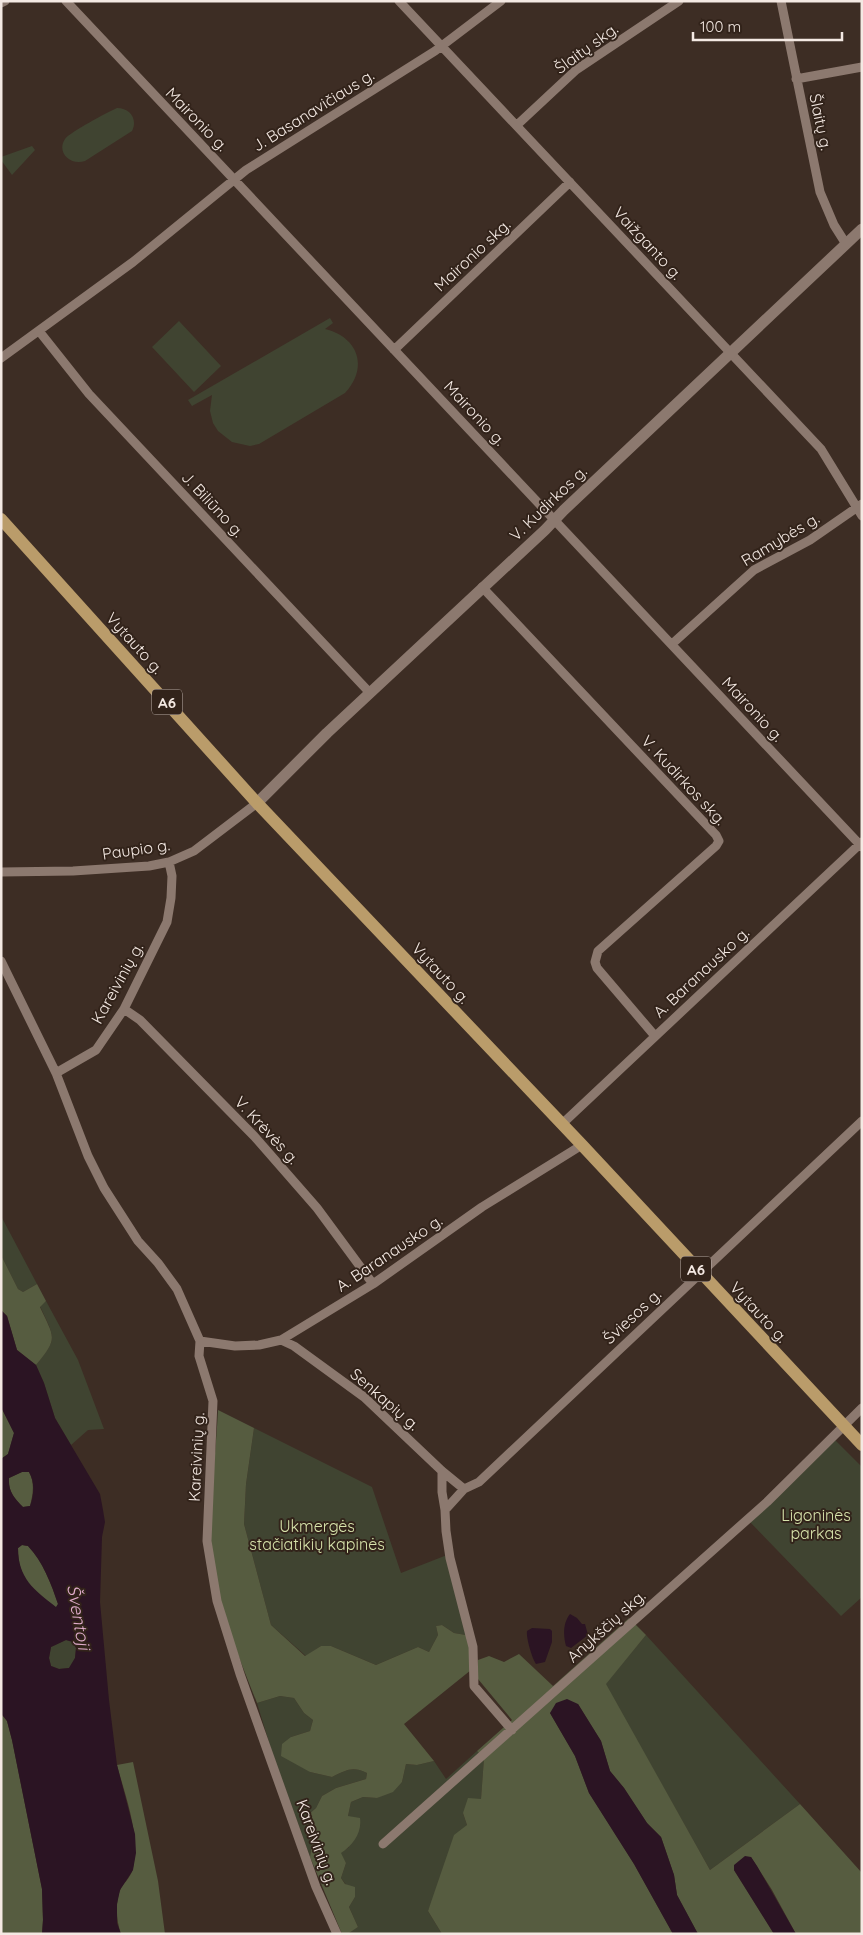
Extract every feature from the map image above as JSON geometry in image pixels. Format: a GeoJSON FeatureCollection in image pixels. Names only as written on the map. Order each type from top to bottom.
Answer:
{"type":"FeatureCollection","features":[{"type":"Feature","properties":{"kind":"main road","name":"Vytauto g."},"geometry":{"type":"LineString","coordinates":[[1,519],[257,803],[582,1145],[862,1445]]}},
{"type":"Feature","properties":{"kind":"street"},"geometry":{"type":"LineString","coordinates":[[1,4],[5,1]]}},
{"type":"Feature","properties":{"kind":"street","name":"Maironio g."},"geometry":{"type":"LineString","coordinates":[[66,1],[861,844]]}},
{"type":"Feature","properties":{"kind":"street","name":"Vaižganto g."},"geometry":{"type":"LineString","coordinates":[[399,1],[821,448],[859,506],[862,516]]}},
{"type":"Feature","properties":{"kind":"street","name":"J. Basanavičiaus g."},"geometry":{"type":"LineString","coordinates":[[1,358],[133,262],[258,162],[442,45],[501,1]]}},
{"type":"Feature","properties":{"kind":"street","name":"Šlaitų skg."},"geometry":{"type":"LineString","coordinates":[[517,125],[576,70],[679,1]]}},
{"type":"Feature","properties":{"kind":"street","name":"Šlaitų g."},"geometry":{"type":"LineString","coordinates":[[781,1],[820,192],[834,225],[846,244]]}},
{"type":"Feature","properties":{"kind":"street"},"geometry":{"type":"LineString","coordinates":[[796,79],[862,67]]}},
{"type":"Feature","properties":{"kind":"street","name":"Maironio skg."},"geometry":{"type":"LineString","coordinates":[[394,350],[570,182]]}},
{"type":"Feature","properties":{"kind":"street","name":"V. Kudirkos g."},"geometry":{"type":"LineString","coordinates":[[257,803],[370,693],[862,229]]}},
{"type":"Feature","properties":{"kind":"street","name":"J. Biliūno g."},"geometry":{"type":"LineString","coordinates":[[39,331],[89,394],[370,693]]}},
{"type":"Feature","properties":{"kind":"street","name":"Ramybės g."},"geometry":{"type":"LineString","coordinates":[[672,644],[754,570],[810,540],[859,506]]}},
{"type":"Feature","properties":{"kind":"street","name":"V. Kudirkos skg."},"geometry":{"type":"LineString","coordinates":[[482,587],[716,835],[718,841],[716,846],[598,951],[596,956],[597,968],[655,1036]]}},
{"type":"Feature","properties":{"kind":"street","name":"Paupio g."},"geometry":{"type":"LineString","coordinates":[[1,872],[73,871],[149,866],[169,862],[194,851],[257,803]]}},
{"type":"Feature","properties":{"kind":"street","name":"A. Baranausko g."},"geometry":{"type":"LineString","coordinates":[[562,1124],[861,844]]}},
{"type":"Feature","properties":{"kind":"street","name":"Kareivinių g."},"geometry":{"type":"LineString","coordinates":[[169,862],[172,876],[167,922],[124,1009],[96,1050],[56,1073],[88,1156],[104,1188],[138,1241],[158,1263],[177,1289],[200,1341],[199,1356],[213,1402],[207,1541],[217,1601],[240,1674],[316,1887],[337,1934]]}},
{"type":"Feature","properties":{"kind":"street"},"geometry":{"type":"LineString","coordinates":[[1,961],[56,1073]]}},
{"type":"Feature","properties":{"kind":"street","name":"V. Krėvės g."},"geometry":{"type":"LineString","coordinates":[[124,1009],[140,1020],[254,1136],[317,1208],[373,1284]]}},
{"type":"Feature","properties":{"kind":"street","name":"Šviesos g."},"geometry":{"type":"LineString","coordinates":[[445,1510],[464,1489],[479,1482],[862,1121]]}},
{"type":"Feature","properties":{"kind":"street","name":"A. Baranausko g."},"geometry":{"type":"LineString","coordinates":[[200,1341],[236,1346],[259,1345],[281,1340],[373,1284],[482,1207],[582,1145]]}},
{"type":"Feature","properties":{"kind":"street","name":"Senkapių g."},"geometry":{"type":"LineString","coordinates":[[281,1340],[294,1346],[364,1397],[442,1471],[464,1489]]}},
{"type":"Feature","properties":{"kind":"street","name":"Anykščių skg."},"geometry":{"type":"LineString","coordinates":[[383,1844],[767,1502],[862,1408]]}},
{"type":"Feature","properties":{"kind":"street"},"geometry":{"type":"LineString","coordinates":[[442,1471],[442,1492],[450,1558],[473,1647],[474,1686],[512,1730]]}},
{"type":"Feature","properties":{"kind":"green space"},"geometry":{"type":"Polygon","coordinates":[[[117,108],[122,108],[132,115],[134,127],[132,131],[85,161],[75,162],[66,157],[62,149],[68,136],[117,108]]]}},
{"type":"Feature","properties":{"kind":"green space"},"geometry":{"type":"Polygon","coordinates":[[[32,146],[35,150],[12,175],[1,160],[1,157],[32,146]]]}},
{"type":"Feature","properties":{"kind":"green space"},"geometry":{"type":"Polygon","coordinates":[[[330,318],[333,323],[325,329],[345,339],[352,346],[356,354],[358,363],[357,373],[352,383],[345,393],[259,444],[250,446],[232,442],[218,431],[213,423],[210,411],[212,395],[192,406],[188,400],[330,318]]]}},
{"type":"Feature","properties":{"kind":"green space"},"geometry":{"type":"Polygon","coordinates":[[[179,321],[221,366],[194,392],[152,347],[179,321]]]}},
{"type":"Feature","properties":{"kind":"green space"},"geometry":{"type":"Polygon","coordinates":[[[1,1216],[37,1284],[23,1292],[18,1289],[1,1255],[1,1216]]]}},
{"type":"Feature","properties":{"kind":"green space"},"geometry":{"type":"Polygon","coordinates":[[[1,1255],[18,1289],[23,1292],[37,1284],[46,1301],[40,1307],[52,1337],[51,1343],[36,1365],[17,1350],[7,1316],[1,1310],[1,1255]]]}},
{"type":"Feature","properties":{"kind":"green space"},"geometry":{"type":"Polygon","coordinates":[[[46,1301],[78,1360],[104,1429],[88,1430],[71,1445],[55,1418],[36,1365],[48,1348],[52,1337],[40,1306],[46,1301]]]}},
{"type":"Feature","properties":{"kind":"green space"},"geometry":{"type":"Polygon","coordinates":[[[1,1407],[14,1433],[8,1454],[1,1459],[1,1407]]]}},
{"type":"Feature","properties":{"kind":"green space"},"geometry":{"type":"Polygon","coordinates":[[[218,1410],[254,1428],[246,1484],[244,1524],[271,1625],[305,1656],[321,1646],[331,1646],[376,1665],[418,1647],[429,1652],[438,1635],[436,1626],[442,1625],[454,1633],[466,1635],[470,1647],[471,1670],[404,1724],[434,1761],[417,1765],[406,1764],[402,1782],[393,1792],[377,1798],[363,1797],[351,1802],[348,1816],[360,1818],[360,1829],[356,1838],[341,1853],[346,1863],[341,1878],[345,1884],[355,1887],[355,1897],[349,1907],[358,1927],[349,1933],[342,1934],[310,1857],[312,1843],[306,1834],[308,1815],[316,1808],[322,1796],[336,1788],[366,1779],[367,1773],[353,1769],[332,1777],[310,1772],[281,1756],[282,1744],[291,1737],[310,1731],[313,1720],[304,1713],[294,1698],[280,1696],[257,1703],[227,1622],[212,1559],[211,1507],[218,1410]]]}},
{"type":"Feature","properties":{"kind":"green space","name":"Ukmergės stačiatikių kapinės"},"geometry":{"type":"Polygon","coordinates":[[[254,1428],[372,1487],[401,1573],[447,1555],[466,1635],[454,1633],[442,1625],[436,1626],[438,1635],[429,1652],[418,1647],[376,1665],[331,1646],[321,1646],[306,1656],[271,1625],[244,1524],[246,1484],[254,1428]]]}},
{"type":"Feature","properties":{"kind":"green space","name":"Ligoninės parkas"},"geometry":{"type":"Polygon","coordinates":[[[835,1440],[862,1467],[862,1597],[841,1616],[750,1522],[835,1440]]]}},
{"type":"Feature","properties":{"kind":"green space"},"geometry":{"type":"Polygon","coordinates":[[[22,1472],[29,1472],[33,1489],[30,1506],[23,1507],[12,1494],[9,1483],[9,1478],[22,1472]]]}},
{"type":"Feature","properties":{"kind":"green space"},"geometry":{"type":"Polygon","coordinates":[[[22,1545],[28,1546],[42,1566],[58,1604],[56,1608],[34,1591],[26,1582],[19,1560],[18,1548],[22,1545]]]}},
{"type":"Feature","properties":{"kind":"green space"},"geometry":{"type":"Polygon","coordinates":[[[629,1618],[646,1635],[606,1684],[710,1870],[800,1804],[862,1873],[862,1934],[796,1934],[751,1857],[734,1870],[774,1934],[698,1934],[677,1895],[674,1875],[661,1837],[647,1823],[624,1788],[610,1771],[601,1741],[578,1704],[550,1713],[575,1756],[589,1793],[634,1864],[673,1934],[442,1934],[428,1911],[454,1835],[467,1825],[463,1813],[468,1798],[481,1799],[484,1758],[477,1751],[512,1720],[478,1679],[478,1660],[489,1656],[504,1662],[519,1654],[553,1686],[629,1618]]]}},
{"type":"Feature","properties":{"kind":"green space"},"geometry":{"type":"Polygon","coordinates":[[[646,1635],[800,1804],[710,1870],[605,1684],[646,1635]]]}},
{"type":"Feature","properties":{"kind":"green space"},"geometry":{"type":"Polygon","coordinates":[[[66,1640],[73,1642],[76,1648],[75,1658],[69,1668],[59,1669],[51,1666],[49,1658],[51,1647],[66,1640]]]}},
{"type":"Feature","properties":{"kind":"green space"},"geometry":{"type":"Polygon","coordinates":[[[280,1696],[294,1698],[304,1713],[313,1720],[310,1731],[291,1737],[310,1772],[332,1777],[353,1769],[367,1773],[366,1779],[336,1788],[322,1796],[316,1808],[308,1815],[306,1834],[312,1843],[310,1857],[271,1749],[257,1703],[280,1696]]]}},
{"type":"Feature","properties":{"kind":"green space"},"geometry":{"type":"Polygon","coordinates":[[[1,1714],[7,1721],[12,1740],[42,1889],[42,1934],[1,1934],[1,1714]]]}},
{"type":"Feature","properties":{"kind":"green space"},"geometry":{"type":"Polygon","coordinates":[[[477,1751],[484,1758],[481,1800],[463,1813],[467,1825],[428,1911],[442,1934],[346,1934],[358,1927],[349,1907],[355,1897],[341,1878],[346,1863],[340,1853],[349,1847],[348,1816],[351,1802],[363,1797],[377,1798],[402,1782],[406,1764],[417,1765],[434,1761],[446,1779],[477,1751]]]}},
{"type":"Feature","properties":{"kind":"green space"},"geometry":{"type":"Polygon","coordinates":[[[133,1762],[158,1881],[165,1934],[121,1934],[118,1923],[118,1899],[121,1888],[132,1871],[135,1842],[131,1816],[117,1765],[133,1762]]]}},
{"type":"Feature","properties":{"kind":"water","name":"Šventoji"},"geometry":{"type":"Polygon","coordinates":[[[1,1310],[7,1316],[17,1350],[36,1365],[55,1418],[100,1494],[105,1522],[102,1537],[100,1602],[109,1700],[117,1765],[135,1834],[136,1853],[133,1870],[120,1890],[117,1904],[117,1923],[121,1934],[42,1934],[42,1889],[12,1740],[7,1721],[1,1713],[1,1459],[8,1454],[14,1433],[1,1407],[1,1310]],[[22,1472],[9,1478],[9,1483],[12,1494],[23,1507],[30,1506],[33,1489],[29,1472],[22,1472]],[[22,1545],[18,1548],[24,1575],[34,1589],[56,1607],[58,1604],[52,1588],[38,1559],[28,1546],[22,1545]],[[66,1640],[51,1647],[49,1658],[51,1666],[59,1669],[69,1668],[75,1658],[76,1648],[73,1642],[66,1640]]]}},
{"type":"Feature","properties":{"kind":"water"},"geometry":{"type":"Polygon","coordinates":[[[570,1614],[582,1624],[585,1624],[588,1635],[571,1648],[566,1646],[564,1633],[566,1621],[570,1614]]]}},
{"type":"Feature","properties":{"kind":"water"},"geometry":{"type":"Polygon","coordinates":[[[532,1628],[550,1629],[552,1631],[552,1642],[545,1662],[536,1664],[533,1657],[527,1634],[527,1631],[532,1628]]]}},
{"type":"Feature","properties":{"kind":"water"},"geometry":{"type":"Polygon","coordinates":[[[567,1699],[578,1704],[601,1741],[610,1771],[624,1788],[647,1823],[661,1837],[674,1875],[677,1895],[698,1934],[673,1934],[634,1864],[589,1793],[575,1756],[550,1713],[556,1703],[567,1699]]]}},
{"type":"Feature","properties":{"kind":"water"},"geometry":{"type":"Polygon","coordinates":[[[745,1856],[751,1857],[757,1866],[796,1934],[774,1934],[734,1870],[734,1865],[745,1856]]]}}]}
